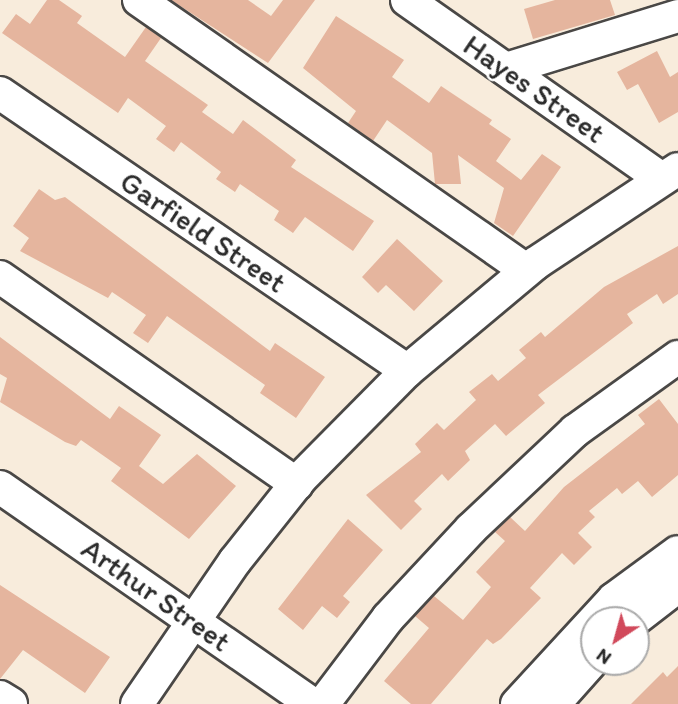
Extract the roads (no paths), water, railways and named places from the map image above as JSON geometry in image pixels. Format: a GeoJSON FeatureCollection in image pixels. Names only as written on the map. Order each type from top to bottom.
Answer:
{"type":"FeatureCollection","features":[{"type":"Feature","properties":{"kind":"street"},"geometry":{"type":"LineString","coordinates":[[139,0],[526,270]]}},
{"type":"Feature","properties":{"kind":"street","name":"Hayes Street"},"geometry":{"type":"LineString","coordinates":[[407,0],[506,69],[669,174]]}},
{"type":"Feature","properties":{"kind":"street"},"geometry":{"type":"LineString","coordinates":[[506,69],[678,16]]}},
{"type":"Feature","properties":{"kind":"street","name":"Garfield Street"},"geometry":{"type":"LineString","coordinates":[[0,93],[407,371]]}},
{"type":"Feature","properties":{"kind":"street"},"geometry":{"type":"LineString","coordinates":[[137,704],[192,620],[297,484],[407,371],[526,270],[669,174]]}},
{"type":"Feature","properties":{"kind":"street"},"geometry":{"type":"LineString","coordinates":[[0,277],[297,484]]}},
{"type":"Feature","properties":{"kind":"street"},"geometry":{"type":"LineString","coordinates":[[323,704],[388,618],[471,529],[575,431],[678,357]]}},
{"type":"Feature","properties":{"kind":"street","name":"Arthur Street"},"geometry":{"type":"LineString","coordinates":[[0,486],[312,704]]}},
{"type":"Feature","properties":{"kind":"street"},"geometry":{"type":"LineString","coordinates":[[517,704],[614,599],[678,552]]}},
{"type":"Feature","properties":{"kind":"street"},"geometry":{"type":"LineString","coordinates":[[650,608],[678,586]]}},
{"type":"Feature","properties":{"kind":"street"},"geometry":{"type":"LineString","coordinates":[[554,704],[580,675]]}},
{"type":"Feature","properties":{"kind":"street"},"geometry":{"type":"LineString","coordinates":[[0,697],[10,704]]}}]}
